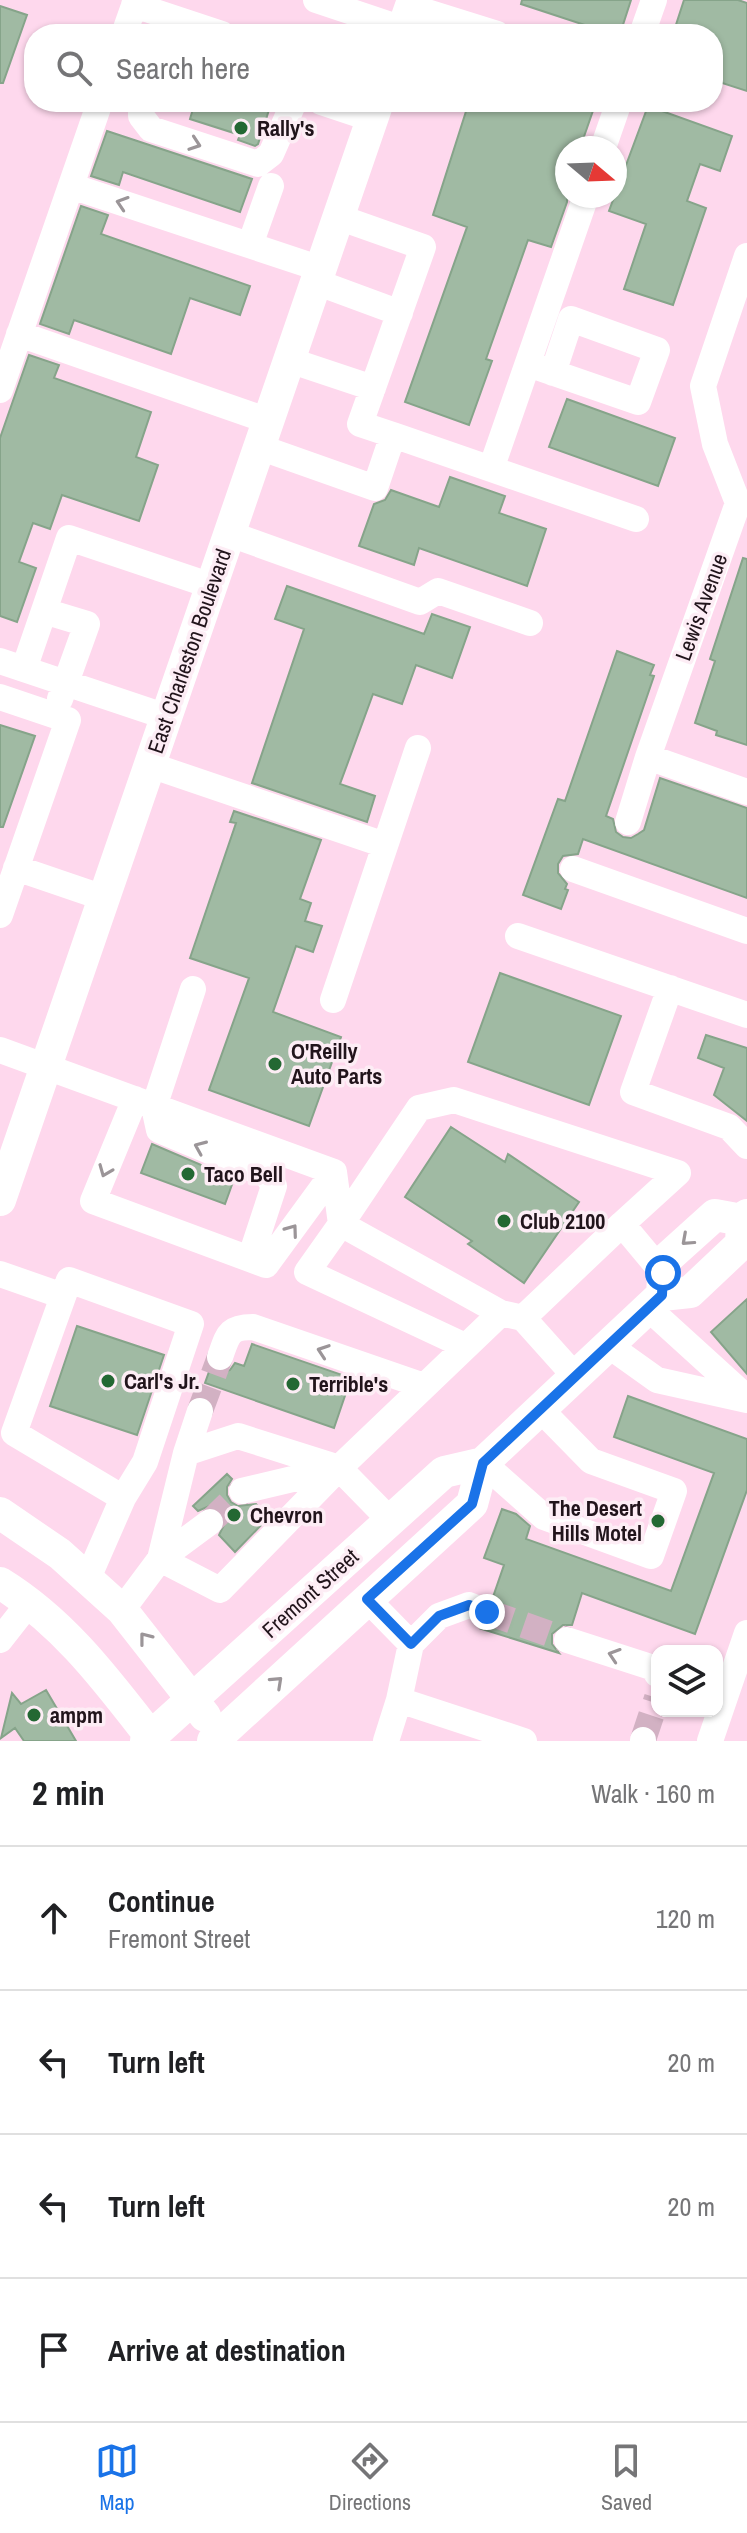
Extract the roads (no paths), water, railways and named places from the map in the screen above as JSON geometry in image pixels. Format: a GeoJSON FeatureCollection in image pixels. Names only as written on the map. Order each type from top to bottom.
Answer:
{"type":"FeatureCollection","features":[{"type":"Feature","properties":{"kind":"main road","name":"East Charleston Boulevard"},"geometry":{"type":"LineString","coordinates":[[0,1200],[374,112]]}},
{"type":"Feature","properties":{"kind":"main road"},"geometry":{"type":"LineString","coordinates":[[483,1463],[608,1345],[658,1292],[690,1292],[700,1283],[741,1244],[744,1218]]}},
{"type":"Feature","properties":{"kind":"main road","name":"Fremont Street"},"geometry":{"type":"LineString","coordinates":[[150,1740],[211,1727],[367,1599],[472,1504],[483,1463],[444,1472],[390,1520],[211,1727]]}},
{"type":"Feature","properties":{"kind":"main road"},"geometry":{"type":"LineString","coordinates":[[0,1513],[38,1538],[122,1610],[211,1727]]}},
{"type":"Feature","properties":{"kind":"main road"},"geometry":{"type":"LineString","coordinates":[[0,1583],[47,1616],[88,1657],[150,1740]]}},
{"type":"Feature","properties":{"kind":"street"},"geometry":{"type":"LineString","coordinates":[[316,0],[444,24]]}},
{"type":"Feature","properties":{"kind":"street"},"geometry":{"type":"LineString","coordinates":[[646,24],[654,0]]}},
{"type":"Feature","properties":{"kind":"street"},"geometry":{"type":"LineString","coordinates":[[127,24],[135,2],[165,24]]}},
{"type":"Feature","properties":{"kind":"street"},"geometry":{"type":"LineString","coordinates":[[0,390],[97,112]]}},
{"type":"Feature","properties":{"kind":"street"},"geometry":{"type":"LineString","coordinates":[[141,112],[144,124],[151,129],[258,164],[271,154],[290,112]]}},
{"type":"Feature","properties":{"kind":"street"},"geometry":{"type":"LineString","coordinates":[[607,136],[616,112]]}},
{"type":"Feature","properties":{"kind":"street"},"geometry":{"type":"LineString","coordinates":[[71,186],[250,245],[400,313]]}},
{"type":"Feature","properties":{"kind":"street"},"geometry":{"type":"LineString","coordinates":[[250,245],[271,186]]}},
{"type":"Feature","properties":{"kind":"street"},"geometry":{"type":"LineString","coordinates":[[491,469],[582,208]]}},
{"type":"Feature","properties":{"kind":"street"},"geometry":{"type":"LineString","coordinates":[[338,217],[423,247],[360,424],[636,519]]}},
{"type":"Feature","properties":{"kind":"street","name":"Lewis Avenue"},"geometry":{"type":"LineString","coordinates":[[628,822],[648,757],[743,505],[715,444],[703,386],[736,325],[747,256]]}},
{"type":"Feature","properties":{"kind":"street"},"geometry":{"type":"LineString","coordinates":[[19,334],[264,434],[375,488],[393,435]]}},
{"type":"Feature","properties":{"kind":"street"},"geometry":{"type":"LineString","coordinates":[[289,360],[373,388]]}},
{"type":"Feature","properties":{"kind":"street"},"geometry":{"type":"LineString","coordinates":[[528,364],[553,373]]}},
{"type":"Feature","properties":{"kind":"street"},"geometry":{"type":"LineString","coordinates":[[230,534],[420,602],[438,591],[530,623]]}},
{"type":"Feature","properties":{"kind":"street"},"geometry":{"type":"LineString","coordinates":[[167,717],[12,665],[44,611],[69,538],[212,586]]}},
{"type":"Feature","properties":{"kind":"street"},"geometry":{"type":"LineString","coordinates":[[44,611],[87,624],[55,715]]}},
{"type":"Feature","properties":{"kind":"street"},"geometry":{"type":"LineString","coordinates":[[0,697],[68,720],[0,915]]}},
{"type":"Feature","properties":{"kind":"street"},"geometry":{"type":"LineString","coordinates":[[333,1000],[418,748]]}},
{"type":"Feature","properties":{"kind":"street"},"geometry":{"type":"LineString","coordinates":[[648,757],[747,792]]}},
{"type":"Feature","properties":{"kind":"street"},"geometry":{"type":"LineString","coordinates":[[150,765],[385,845]]}},
{"type":"Feature","properties":{"kind":"street"},"geometry":{"type":"LineString","coordinates":[[16,868],[104,898]]}},
{"type":"Feature","properties":{"kind":"street"},"geometry":{"type":"LineString","coordinates":[[573,869],[747,931]]}},
{"type":"Feature","properties":{"kind":"street"},"geometry":{"type":"LineString","coordinates":[[518,936],[747,1015]]}},
{"type":"Feature","properties":{"kind":"street"},"geometry":{"type":"LineString","coordinates":[[670,988],[633,1092],[729,1127],[747,1146]]}},
{"type":"Feature","properties":{"kind":"street"},"geometry":{"type":"LineString","coordinates":[[193,989],[144,1103],[93,1201],[266,1265],[334,1172]]}},
{"type":"Feature","properties":{"kind":"street"},"geometry":{"type":"LineString","coordinates":[[0,1050],[334,1172]]}},
{"type":"Feature","properties":{"kind":"street"},"geometry":{"type":"LineString","coordinates":[[160,1559],[220,1590],[339,1468],[465,1346],[512,1316],[678,1173],[454,1100],[419,1108],[307,1272],[465,1346]]}},
{"type":"Feature","properties":{"kind":"street"},"geometry":{"type":"LineString","coordinates":[[144,1103],[159,1130],[267,1175],[274,1186],[250,1259]]}},
{"type":"Feature","properties":{"kind":"street"},"geometry":{"type":"LineString","coordinates":[[334,1172],[341,1224]]}},
{"type":"Feature","properties":{"kind":"street"},"geometry":{"type":"LineString","coordinates":[[341,1224],[512,1316],[575,1376]]}},
{"type":"Feature","properties":{"kind":"street"},"geometry":{"type":"LineString","coordinates":[[622,1224],[658,1292],[747,1399]]}},
{"type":"Feature","properties":{"kind":"street"},"geometry":{"type":"LineString","coordinates":[[0,1274],[63,1296]]}},
{"type":"Feature","properties":{"kind":"street"},"geometry":{"type":"LineString","coordinates":[[88,1578],[123,1498],[145,1462],[191,1324],[69,1280],[14,1433],[123,1498]]}},
{"type":"Feature","properties":{"kind":"street"},"geometry":{"type":"LineString","coordinates":[[220,1357],[228,1334],[238,1327],[253,1327],[424,1386]]}},
{"type":"Feature","properties":{"kind":"street"},"geometry":{"type":"LineString","coordinates":[[608,1345],[657,1380],[747,1399]]}},
{"type":"Feature","properties":{"kind":"street"},"geometry":{"type":"LineString","coordinates":[[483,1463],[544,1517],[651,1556],[674,1491],[591,1461],[540,1409]]}},
{"type":"Feature","properties":{"kind":"street"},"geometry":{"type":"LineString","coordinates":[[160,1559],[186,1453],[200,1411]]}},
{"type":"Feature","properties":{"kind":"street"},"geometry":{"type":"LineString","coordinates":[[186,1453],[238,1436],[339,1468],[390,1520]]}},
{"type":"Feature","properties":{"kind":"street"},"geometry":{"type":"LineString","coordinates":[[242,1491],[339,1468]]}},
{"type":"Feature","properties":{"kind":"street"},"geometry":{"type":"LineString","coordinates":[[122,1610],[160,1559],[210,1522]]}},
{"type":"Feature","properties":{"kind":"street"},"geometry":{"type":"LineString","coordinates":[[367,1599],[411,1644]]}},
{"type":"Feature","properties":{"kind":"street"},"geometry":{"type":"LineString","coordinates":[[0,1640],[29,1603]]}},
{"type":"Feature","properties":{"kind":"street"},"geometry":{"type":"LineString","coordinates":[[386,1741],[411,1644],[439,1616],[469,1605],[487,1612]]}},
{"type":"Feature","properties":{"kind":"street"},"geometry":{"type":"LineString","coordinates":[[710,1741],[747,1633]]}},
{"type":"Feature","properties":{"kind":"street"},"geometry":{"type":"LineString","coordinates":[[567,1640],[651,1667]]}},
{"type":"Feature","properties":{"kind":"street"},"geometry":{"type":"LineString","coordinates":[[399,1700],[524,1741]]}},
{"type":"Feature","properties":{"kind":"tunnel"},"geometry":{"type":"LineString","coordinates":[[200,1411],[220,1357]]}},
{"type":"Feature","properties":{"kind":"tunnel"},"geometry":{"type":"LineString","coordinates":[[210,1522],[242,1491]]}},
{"type":"Feature","properties":{"kind":"tunnel"},"geometry":{"type":"LineString","coordinates":[[487,1612],[567,1640]]}},
{"type":"Feature","properties":{"kind":"tunnel"},"geometry":{"type":"LineString","coordinates":[[643,1740],[651,1716]]}},
{"type":"Feature","properties":{"kind":"place","name":"Rally's"},"geometry":{"type":"Point","coordinates":[241,128]}},
{"type":"Feature","properties":{"kind":"place","name":"O'Reilly Auto Parts"},"geometry":{"type":"Point","coordinates":[275,1064]}},
{"type":"Feature","properties":{"kind":"place","name":"Taco Bell"},"geometry":{"type":"Point","coordinates":[188,1174]}},
{"type":"Feature","properties":{"kind":"place","name":"Club 2100"},"geometry":{"type":"Point","coordinates":[504,1221]}},
{"type":"Feature","properties":{"kind":"place","name":"Carl's Jr."},"geometry":{"type":"Point","coordinates":[108,1381]}},
{"type":"Feature","properties":{"kind":"place","name":"Terrible's"},"geometry":{"type":"Point","coordinates":[293,1384]}},
{"type":"Feature","properties":{"kind":"place","name":"Chevron"},"geometry":{"type":"Point","coordinates":[234,1515]}},
{"type":"Feature","properties":{"kind":"place","name":"The Desert Hills Motel"},"geometry":{"type":"Point","coordinates":[658,1521]}},
{"type":"Feature","properties":{"kind":"place","name":"ampm"},"geometry":{"type":"Point","coordinates":[34,1715]}}]}
